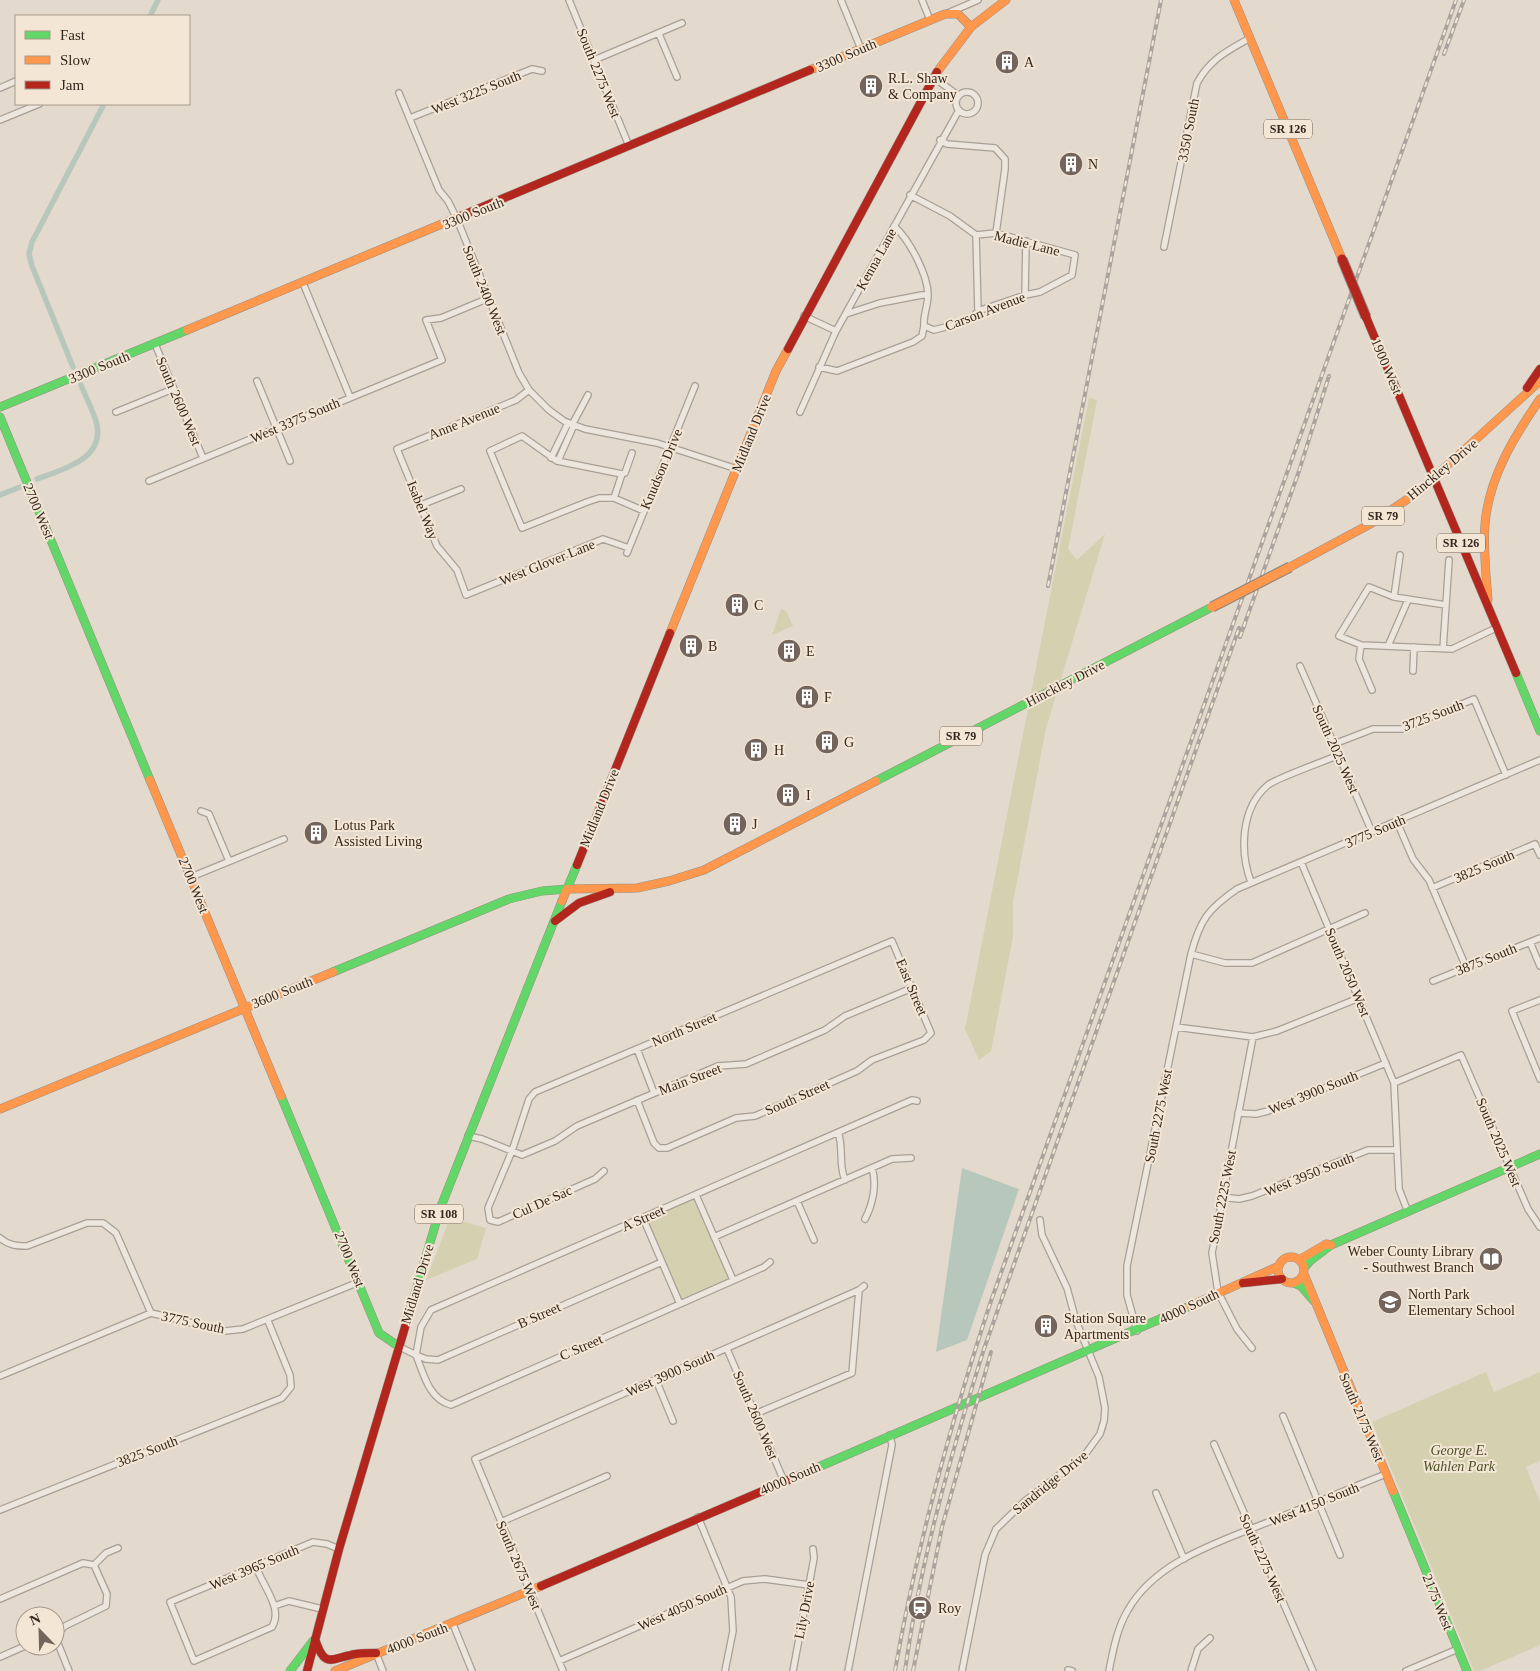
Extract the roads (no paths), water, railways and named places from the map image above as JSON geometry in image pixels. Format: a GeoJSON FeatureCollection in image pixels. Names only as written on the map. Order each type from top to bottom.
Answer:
{"type":"FeatureCollection","features":[{"type":"Feature","properties":{"kind":"street","name":"South 2275 West"},"geometry":{"type":"LineString","coordinates":[[569,0],[629,146]]}},
{"type":"Feature","properties":{"kind":"street"},"geometry":{"type":"LineString","coordinates":[[841,0],[861,49]]}},
{"type":"Feature","properties":{"kind":"street"},"geometry":{"type":"LineString","coordinates":[[922,0],[930,20]]}},
{"type":"Feature","properties":{"kind":"street","name":"3300 South"},"geometry":{"type":"LineString","coordinates":[[0,407],[457,219],[978,0]]}},
{"type":"Feature","properties":{"kind":"street","name":"Midland Drive"},"geometry":{"type":"LineString","coordinates":[[307,1671],[339,1549],[440,1209],[776,371],[933,77],[971,26],[1006,0]]}},
{"type":"Feature","properties":{"kind":"street","name":"1900 West"},"geometry":{"type":"LineString","coordinates":[[1234,0],[1540,731]]}},
{"type":"Feature","properties":{"kind":"street"},"geometry":{"type":"LineString","coordinates":[[945,14],[958,14],[971,26]]}},
{"type":"Feature","properties":{"kind":"street"},"geometry":{"type":"LineString","coordinates":[[594,60],[682,24]]}},
{"type":"Feature","properties":{"kind":"street"},"geometry":{"type":"LineString","coordinates":[[659,34],[677,77]]}},
{"type":"Feature","properties":{"kind":"street","name":"3350 South"},"geometry":{"type":"LineString","coordinates":[[1164,247],[1197,84],[1206,67],[1227,51],[1250,38]]}},
{"type":"Feature","properties":{"kind":"street","name":"West 3225 South"},"geometry":{"type":"LineString","coordinates":[[410,118],[532,69],[542,71]]}},
{"type":"Feature","properties":{"kind":"street"},"geometry":{"type":"LineString","coordinates":[[933,77],[959,96]]}},
{"type":"Feature","properties":{"kind":"street"},"geometry":{"type":"LineString","coordinates":[[0,88],[15,81]]}},
{"type":"Feature","properties":{"kind":"street"},"geometry":{"type":"LineString","coordinates":[[964,92],[972,93],[978,102],[976,109],[970,113],[964,113],[959,110],[956,103],[959,96],[964,92]]}},
{"type":"Feature","properties":{"kind":"street","name":"South 2400 West"},"geometry":{"type":"LineString","coordinates":[[399,93],[439,190],[448,200],[457,219],[509,351],[529,390],[549,410],[572,424],[598,433],[670,446],[737,469]]}},
{"type":"Feature","properties":{"kind":"street"},"geometry":{"type":"LineString","coordinates":[[0,120],[37,105]]}},
{"type":"Feature","properties":{"kind":"street","name":"Kenna Lane"},"geometry":{"type":"LineString","coordinates":[[800,412],[836,331],[940,140],[959,110]]}},
{"type":"Feature","properties":{"kind":"street"},"geometry":{"type":"LineString","coordinates":[[940,140],[947,144],[995,148],[1001,153],[1006,168],[996,233]]}},
{"type":"Feature","properties":{"kind":"street","name":"Madie Lane"},"geometry":{"type":"LineString","coordinates":[[910,195],[950,216],[976,235],[996,233],[1075,255],[1072,275]]}},
{"type":"Feature","properties":{"kind":"street"},"geometry":{"type":"LineString","coordinates":[[894,226],[900,231],[925,274],[928,296],[923,319],[924,326]]}},
{"type":"Feature","properties":{"kind":"street"},"geometry":{"type":"LineString","coordinates":[[976,235],[978,311]]}},
{"type":"Feature","properties":{"kind":"street"},"geometry":{"type":"LineString","coordinates":[[1025,295],[1026,241]]}},
{"type":"Feature","properties":{"kind":"street","name":"Carson Avenue"},"geometry":{"type":"LineString","coordinates":[[819,367],[837,371],[913,342],[922,336],[924,326],[934,330],[956,324],[972,318],[978,311],[1025,295],[1040,292],[1072,275]]}},
{"type":"Feature","properties":{"kind":"street"},"geometry":{"type":"LineString","coordinates":[[303,283],[350,397]]}},
{"type":"Feature","properties":{"kind":"street"},"geometry":{"type":"LineString","coordinates":[[846,314],[880,302],[928,296]]}},
{"type":"Feature","properties":{"kind":"street","name":"West 3375 South"},"geometry":{"type":"LineString","coordinates":[[149,481],[442,360],[426,320],[441,318],[489,298]]}},
{"type":"Feature","properties":{"kind":"street"},"geometry":{"type":"LineString","coordinates":[[804,316],[836,331]]}},
{"type":"Feature","properties":{"kind":"street","name":"South 2600 West"},"geometry":{"type":"LineString","coordinates":[[155,344],[203,458]]}},
{"type":"Feature","properties":{"kind":"street","name":"Hinckley Drive"},"geometry":{"type":"LineString","coordinates":[[1524,394],[1540,370]]}},
{"type":"Feature","properties":{"kind":"street"},"geometry":{"type":"LineString","coordinates":[[257,380],[290,461]]}},
{"type":"Feature","properties":{"kind":"street","name":"Hinckley Drive"},"geometry":{"type":"LineString","coordinates":[[567,889],[637,890],[675,881],[704,870],[1290,567],[1386,515],[1420,491],[1464,453],[1524,394],[1540,382]]}},
{"type":"Feature","properties":{"kind":"street","name":"Knudson Drive"},"geometry":{"type":"LineString","coordinates":[[628,550],[696,386]]}},
{"type":"Feature","properties":{"kind":"street"},"geometry":{"type":"LineString","coordinates":[[116,412],[174,388]]}},
{"type":"Feature","properties":{"kind":"street","name":"Anne Avenue"},"geometry":{"type":"LineString","coordinates":[[396,449],[516,400],[529,390]]}},
{"type":"Feature","properties":{"kind":"street"},"geometry":{"type":"LineString","coordinates":[[551,458],[588,395]]}},
{"type":"Feature","properties":{"kind":"street"},"geometry":{"type":"LineString","coordinates":[[1489,608],[1484,543],[1490,494],[1505,453],[1540,399]]}},
{"type":"Feature","properties":{"kind":"street","name":"2700 West"},"geometry":{"type":"LineString","coordinates":[[0,417],[217,944],[246,1006],[380,1333],[398,1346]]}},
{"type":"Feature","properties":{"kind":"street"},"geometry":{"type":"LineString","coordinates":[[558,461],[572,424]]}},
{"type":"Feature","properties":{"kind":"street"},"geometry":{"type":"LineString","coordinates":[[622,474],[558,461],[551,458],[522,436],[490,451],[522,528],[599,498],[614,498],[644,511]]}},
{"type":"Feature","properties":{"kind":"street","name":"Isabel Way"},"geometry":{"type":"LineString","coordinates":[[396,449],[438,546],[457,570],[466,595]]}},
{"type":"Feature","properties":{"kind":"street"},"geometry":{"type":"LineString","coordinates":[[614,498],[632,453]]}},
{"type":"Feature","properties":{"kind":"street"},"geometry":{"type":"LineString","coordinates":[[421,505],[461,489]]}},
{"type":"Feature","properties":{"kind":"street","name":"West Glover Lane"},"geometry":{"type":"LineString","coordinates":[[466,595],[603,539],[628,550]]}},
{"type":"Feature","properties":{"kind":"street"},"geometry":{"type":"LineString","coordinates":[[1394,597],[1400,555]]}},
{"type":"Feature","properties":{"kind":"street"},"geometry":{"type":"LineString","coordinates":[[1443,649],[1448,560]]}},
{"type":"Feature","properties":{"kind":"street"},"geometry":{"type":"LineString","coordinates":[[1446,605],[1394,597],[1369,587],[1339,636],[1361,645],[1452,649],[1496,628]]}},
{"type":"Feature","properties":{"kind":"street"},"geometry":{"type":"LineString","coordinates":[[1388,646],[1408,600]]}},
{"type":"Feature","properties":{"kind":"street"},"geometry":{"type":"LineString","coordinates":[[1361,645],[1359,659],[1372,690]]}},
{"type":"Feature","properties":{"kind":"street"},"geometry":{"type":"LineString","coordinates":[[1413,671],[1414,647]]}},
{"type":"Feature","properties":{"kind":"street","name":"South 2025 West"},"geometry":{"type":"LineString","coordinates":[[1300,666],[1372,832]]}},
{"type":"Feature","properties":{"kind":"street","name":"3725 South"},"geometry":{"type":"LineString","coordinates":[[1334,744],[1373,729],[1402,729],[1474,699],[1506,775]]}},
{"type":"Feature","properties":{"kind":"street"},"geometry":{"type":"LineString","coordinates":[[1251,882],[1244,864],[1244,841],[1254,803],[1268,785],[1339,755]]}},
{"type":"Feature","properties":{"kind":"street","name":"3775 South"},"geometry":{"type":"LineString","coordinates":[[1213,906],[1237,888],[1540,760]]}},
{"type":"Feature","properties":{"kind":"street"},"geometry":{"type":"LineString","coordinates":[[200,811],[209,814],[229,861]]}},
{"type":"Feature","properties":{"kind":"street"},"geometry":{"type":"LineString","coordinates":[[1397,822],[1413,859],[1432,888],[1466,967]]}},
{"type":"Feature","properties":{"kind":"street"},"geometry":{"type":"LineString","coordinates":[[191,877],[284,839]]}},
{"type":"Feature","properties":{"kind":"street","name":"3825 South"},"geometry":{"type":"LineString","coordinates":[[1432,888],[1535,844],[1540,855]]}},
{"type":"Feature","properties":{"kind":"street","name":"South 2050 West"},"geometry":{"type":"LineString","coordinates":[[1301,862],[1394,1083],[1399,1189],[1408,1212]]}},
{"type":"Feature","properties":{"kind":"street","name":"3600 South"},"geometry":{"type":"LineString","coordinates":[[0,1109],[509,899],[542,891],[567,889]]}},
{"type":"Feature","properties":{"kind":"street"},"geometry":{"type":"LineString","coordinates":[[554,922],[579,903],[612,891]]}},
{"type":"Feature","properties":{"kind":"street","name":"South 2275 West"},"geometry":{"type":"LineString","coordinates":[[1137,1331],[1127,1295],[1127,1266],[1191,954],[1204,918],[1213,906]]}},
{"type":"Feature","properties":{"kind":"street"},"geometry":{"type":"LineString","coordinates":[[1191,954],[1225,963],[1252,963],[1365,914]]}},
{"type":"Feature","properties":{"kind":"street","name":"3875 South"},"geometry":{"type":"LineString","coordinates":[[1432,981],[1540,938]]}},
{"type":"Feature","properties":{"kind":"street","name":"East Street"},"geometry":{"type":"LineString","coordinates":[[892,940],[931,1033]]}},
{"type":"Feature","properties":{"kind":"street","name":"North Street"},"geometry":{"type":"LineString","coordinates":[[512,1151],[529,1098],[535,1092],[892,940]]}},
{"type":"Feature","properties":{"kind":"street"},"geometry":{"type":"LineString","coordinates":[[1530,942],[1540,966]]}},
{"type":"Feature","properties":{"kind":"street","name":"Main Street"},"geometry":{"type":"LineString","coordinates":[[468,1136],[482,1139],[522,1155],[555,1141],[577,1126],[637,1100],[718,1066],[746,1064],[824,1030],[845,1016],[912,988]]}},
{"type":"Feature","properties":{"kind":"street"},"geometry":{"type":"LineString","coordinates":[[1176,1027],[1252,1037],[1277,1031],[1359,998]]}},
{"type":"Feature","properties":{"kind":"street"},"geometry":{"type":"LineString","coordinates":[[1540,1000],[1512,1011],[1540,1079]]}},
{"type":"Feature","properties":{"kind":"street","name":"South Street"},"geometry":{"type":"LineString","coordinates":[[637,1100],[654,1143],[659,1148],[667,1148],[736,1118],[755,1116],[857,1071],[872,1060],[924,1040],[931,1033]]}},
{"type":"Feature","properties":{"kind":"street","name":"South 2225 West"},"geometry":{"type":"LineString","coordinates":[[1252,1037],[1212,1253],[1218,1292],[1237,1329],[1252,1348]]}},
{"type":"Feature","properties":{"kind":"street"},"geometry":{"type":"LineString","coordinates":[[637,1049],[654,1093]]}},
{"type":"Feature","properties":{"kind":"street","name":"South 2025 West"},"geometry":{"type":"LineString","coordinates":[[1394,1083],[1461,1055],[1528,1209],[1540,1227]]}},
{"type":"Feature","properties":{"kind":"street","name":"West 3900 South"},"geometry":{"type":"LineString","coordinates":[[1238,1113],[1256,1114],[1268,1111],[1386,1062]]}},
{"type":"Feature","properties":{"kind":"street","name":"A Street"},"geometry":{"type":"LineString","coordinates":[[416,1355],[421,1327],[425,1316],[431,1310],[912,1100],[917,1101]]}},
{"type":"Feature","properties":{"kind":"street"},"geometry":{"type":"LineString","coordinates":[[838,1132],[842,1147],[840,1165],[845,1180]]}},
{"type":"Feature","properties":{"kind":"street","name":"West 3950 South"},"geometry":{"type":"LineString","coordinates":[[1221,1197],[1239,1199],[1252,1196],[1368,1150],[1396,1150]]}},
{"type":"Feature","properties":{"kind":"street","name":"Cul De Sac"},"geometry":{"type":"LineString","coordinates":[[512,1151],[488,1208],[490,1220],[498,1222],[596,1179],[604,1172]]}},
{"type":"Feature","properties":{"kind":"street"},"geometry":{"type":"LineString","coordinates":[[1302,1267],[1289,1258],[1279,1266],[1278,1271],[1282,1279],[1288,1283],[1294,1283],[1302,1267],[1313,1257],[1327,1251],[1331,1245],[1540,1154]]}},
{"type":"Feature","properties":{"kind":"street"},"geometry":{"type":"LineString","coordinates":[[714,1237],[892,1159],[910,1158]]}},
{"type":"Feature","properties":{"kind":"street"},"geometry":{"type":"LineString","coordinates":[[865,1219],[869,1211],[874,1186],[872,1168]]}},
{"type":"Feature","properties":{"kind":"street"},"geometry":{"type":"LineString","coordinates":[[696,1195],[733,1280]]}},
{"type":"Feature","properties":{"kind":"street"},"geometry":{"type":"LineString","coordinates":[[797,1201],[814,1240]]}},
{"type":"Feature","properties":{"kind":"street"},"geometry":{"type":"LineString","coordinates":[[643,1218],[680,1304]]}},
{"type":"Feature","properties":{"kind":"street","name":"Sandridge Drive"},"geometry":{"type":"LineString","coordinates":[[962,1671],[989,1542],[996,1529],[1008,1516],[1084,1456],[1100,1434],[1104,1421],[1104,1400],[1099,1377],[1076,1320],[1067,1288],[1042,1235],[1040,1220]]}},
{"type":"Feature","properties":{"kind":"street"},"geometry":{"type":"LineString","coordinates":[[0,1238],[7,1243],[27,1246],[87,1223],[103,1223],[116,1233],[151,1313]]}},
{"type":"Feature","properties":{"kind":"street","name":"B Street"},"geometry":{"type":"LineString","coordinates":[[416,1355],[426,1360],[438,1360],[662,1262]]}},
{"type":"Feature","properties":{"kind":"street","name":"C Street"},"geometry":{"type":"LineString","coordinates":[[416,1355],[432,1394],[440,1402],[451,1405],[680,1304],[770,1262]]}},
{"type":"Feature","properties":{"kind":"street","name":"4000 South"},"geometry":{"type":"LineString","coordinates":[[335,1671],[452,1624],[698,1517],[1137,1331],[1218,1292],[1243,1283],[1279,1266]]}},
{"type":"Feature","properties":{"kind":"street","name":"South 2175 West"},"geometry":{"type":"LineString","coordinates":[[1302,1267],[1314,1296],[1314,1301],[1410,1532]]}},
{"type":"Feature","properties":{"kind":"street","name":"4000 South"},"geometry":{"type":"LineString","coordinates":[[1243,1283],[1249,1285],[1266,1279],[1282,1279]]}},
{"type":"Feature","properties":{"kind":"street","name":"3775 South"},"geometry":{"type":"LineString","coordinates":[[0,1376],[151,1313],[225,1331],[243,1329],[268,1321],[359,1282]]}},
{"type":"Feature","properties":{"kind":"street","name":"South 2175 West"},"geometry":{"type":"LineString","coordinates":[[1294,1283],[1302,1286],[1309,1298],[1314,1301]]}},
{"type":"Feature","properties":{"kind":"street","name":"West 3900 South"},"geometry":{"type":"LineString","coordinates":[[475,1459],[862,1288],[852,1373],[755,1414]]}},
{"type":"Feature","properties":{"kind":"street","name":"3825 South"},"geometry":{"type":"LineString","coordinates":[[0,1510],[282,1398],[291,1387],[290,1375],[268,1321]]}},
{"type":"Feature","properties":{"kind":"street"},"geometry":{"type":"LineString","coordinates":[[398,1346],[416,1355]]}},
{"type":"Feature","properties":{"kind":"street","name":"South 2600 West"},"geometry":{"type":"LineString","coordinates":[[727,1348],[784,1481]]}},
{"type":"Feature","properties":{"kind":"street"},"geometry":{"type":"LineString","coordinates":[[656,1380],[674,1421]]}},
{"type":"Feature","properties":{"kind":"street"},"geometry":{"type":"LineString","coordinates":[[1283,1416],[1340,1554]]}},
{"type":"Feature","properties":{"kind":"street"},"geometry":{"type":"LineString","coordinates":[[848,1671],[892,1445],[890,1435]]}},
{"type":"Feature","properties":{"kind":"street","name":"South 2275 West"},"geometry":{"type":"LineString","coordinates":[[1214,1444],[1313,1671]]}},
{"type":"Feature","properties":{"kind":"street","name":"South 2675 West"},"geometry":{"type":"LineString","coordinates":[[475,1459],[563,1671]]}},
{"type":"Feature","properties":{"kind":"street","name":"West 4150 South"},"geometry":{"type":"LineString","coordinates":[[1108,1671],[1118,1632],[1128,1610],[1142,1590],[1162,1573],[1184,1559],[1251,1529],[1386,1474]]}},
{"type":"Feature","properties":{"kind":"street"},"geometry":{"type":"LineString","coordinates":[[501,1522],[607,1476]]}},
{"type":"Feature","properties":{"kind":"street"},"geometry":{"type":"LineString","coordinates":[[1156,1493],[1184,1559]]}},
{"type":"Feature","properties":{"kind":"street"},"geometry":{"type":"LineString","coordinates":[[698,1517],[727,1587],[734,1614],[725,1671]]}},
{"type":"Feature","properties":{"kind":"street","name":"2175 West"},"geometry":{"type":"LineString","coordinates":[[1410,1532],[1467,1671]]}},
{"type":"Feature","properties":{"kind":"street","name":"West 3965 South"},"geometry":{"type":"LineString","coordinates":[[274,1606],[275,1623],[269,1630],[194,1661],[170,1602],[313,1542],[327,1544],[339,1549]]}},
{"type":"Feature","properties":{"kind":"street"},"geometry":{"type":"LineString","coordinates":[[0,1599],[83,1563],[92,1564],[106,1553],[118,1548]]}},
{"type":"Feature","properties":{"kind":"street","name":"Lily Drive"},"geometry":{"type":"LineString","coordinates":[[793,1671],[814,1558],[813,1549]]}},
{"type":"Feature","properties":{"kind":"street"},"geometry":{"type":"LineString","coordinates":[[65,1626],[106,1606],[107,1594],[92,1564]]}},
{"type":"Feature","properties":{"kind":"street"},"geometry":{"type":"LineString","coordinates":[[256,1566],[274,1606],[289,1601],[322,1609]]}},
{"type":"Feature","properties":{"kind":"street","name":"West 4050 South"},"geometry":{"type":"LineString","coordinates":[[559,1661],[727,1587],[754,1578],[809,1585]]}},
{"type":"Feature","properties":{"kind":"street"},"geometry":{"type":"LineString","coordinates":[[452,1624],[472,1671]]}},
{"type":"Feature","properties":{"kind":"street"},"geometry":{"type":"LineString","coordinates":[[1191,1671],[1198,1648],[1210,1638]]}},
{"type":"Feature","properties":{"kind":"street"},"geometry":{"type":"LineString","coordinates":[[315,1639],[320,1654],[328,1660],[333,1661],[356,1654],[376,1653],[383,1671]]}},
{"type":"Feature","properties":{"kind":"street"},"geometry":{"type":"LineString","coordinates":[[290,1671],[315,1639]]}},
{"type":"Feature","properties":{"kind":"street"},"geometry":{"type":"LineString","coordinates":[[1406,1671],[1458,1649]]}},
{"type":"Feature","properties":{"kind":"street"},"geometry":{"type":"LineString","coordinates":[[0,1657],[15,1650]]}},
{"type":"Feature","properties":{"kind":"street"},"geometry":{"type":"LineString","coordinates":[[63,1656],[69,1671]]}},
{"type":"Feature","properties":{"kind":"waterway"},"geometry":{"type":"LineString","coordinates":[[150,15],[158,0]]}},
{"type":"Feature","properties":{"kind":"waterway"},"geometry":{"type":"LineString","coordinates":[[73,367],[32,266],[29,254],[32,242],[103,105]]}},
{"type":"Feature","properties":{"kind":"waterway"},"geometry":{"type":"LineString","coordinates":[[37,479],[70,466],[89,453],[95,445],[98,434],[96,421],[81,385]]}},
{"type":"Feature","properties":{"kind":"waterway"},"geometry":{"type":"LineString","coordinates":[[0,495],[20,487]]}},
{"type":"Feature","properties":{"kind":"railway"},"geometry":{"type":"LineString","coordinates":[[1048,586],[1161,0]]}},
{"type":"Feature","properties":{"kind":"railway"},"geometry":{"type":"LineString","coordinates":[[895,1671],[924,1530],[962,1392],[991,1301],[1456,0]]}},
{"type":"Feature","properties":{"kind":"railway"},"geometry":{"type":"LineString","coordinates":[[1444,54],[1464,0]]}},
{"type":"Feature","properties":{"kind":"railway"},"geometry":{"type":"LineString","coordinates":[[1240,637],[1299,471],[1329,376]]}},
{"type":"Feature","properties":{"kind":"railway"},"geometry":{"type":"LineString","coordinates":[[905,1671],[911,1630],[928,1549],[960,1428],[984,1349],[1239,628]]}},
{"type":"Feature","properties":{"kind":"railway"},"geometry":{"type":"LineString","coordinates":[[913,1671],[942,1527],[991,1352]]}},
{"type":"Feature","properties":{"kind":"place","name":"A"},"geometry":{"type":"Point","coordinates":[1007,62]}},
{"type":"Feature","properties":{"kind":"place","name":"R.L. Shaw & Company"},"geometry":{"type":"Point","coordinates":[871,86]}},
{"type":"Feature","properties":{"kind":"place","name":"N"},"geometry":{"type":"Point","coordinates":[1071,164]}},
{"type":"Feature","properties":{"kind":"place","name":"C"},"geometry":{"type":"Point","coordinates":[737,605]}},
{"type":"Feature","properties":{"kind":"place","name":"B"},"geometry":{"type":"Point","coordinates":[691,646]}},
{"type":"Feature","properties":{"kind":"place","name":"E"},"geometry":{"type":"Point","coordinates":[789,651]}},
{"type":"Feature","properties":{"kind":"place","name":"F"},"geometry":{"type":"Point","coordinates":[807,697]}},
{"type":"Feature","properties":{"kind":"place","name":"G"},"geometry":{"type":"Point","coordinates":[827,742]}},
{"type":"Feature","properties":{"kind":"place","name":"H"},"geometry":{"type":"Point","coordinates":[756,750]}},
{"type":"Feature","properties":{"kind":"place","name":"I"},"geometry":{"type":"Point","coordinates":[788,795]}},
{"type":"Feature","properties":{"kind":"place","name":"J"},"geometry":{"type":"Point","coordinates":[735,824]}},
{"type":"Feature","properties":{"kind":"place","name":"Lotus Park Assisted Living"},"geometry":{"type":"Point","coordinates":[316,833]}},
{"type":"Feature","properties":{"kind":"place","name":"Weber County Library - Southwest Branch"},"geometry":{"type":"Point","coordinates":[1491,1259]}},
{"type":"Feature","properties":{"kind":"place","name":"North Park Elementary School"},"geometry":{"type":"Point","coordinates":[1390,1302]}},
{"type":"Feature","properties":{"kind":"place","name":"Station Square Apartments"},"geometry":{"type":"Point","coordinates":[1046,1326]}},
{"type":"Feature","properties":{"kind":"place","name":"Roy"},"geometry":{"type":"Point","coordinates":[920,1608]}},
{"type":"Feature","properties":{"kind":"park label","name":"George E. Wahlen Park"},"geometry":{"type":"Point","coordinates":[1459,1458]}}]}
